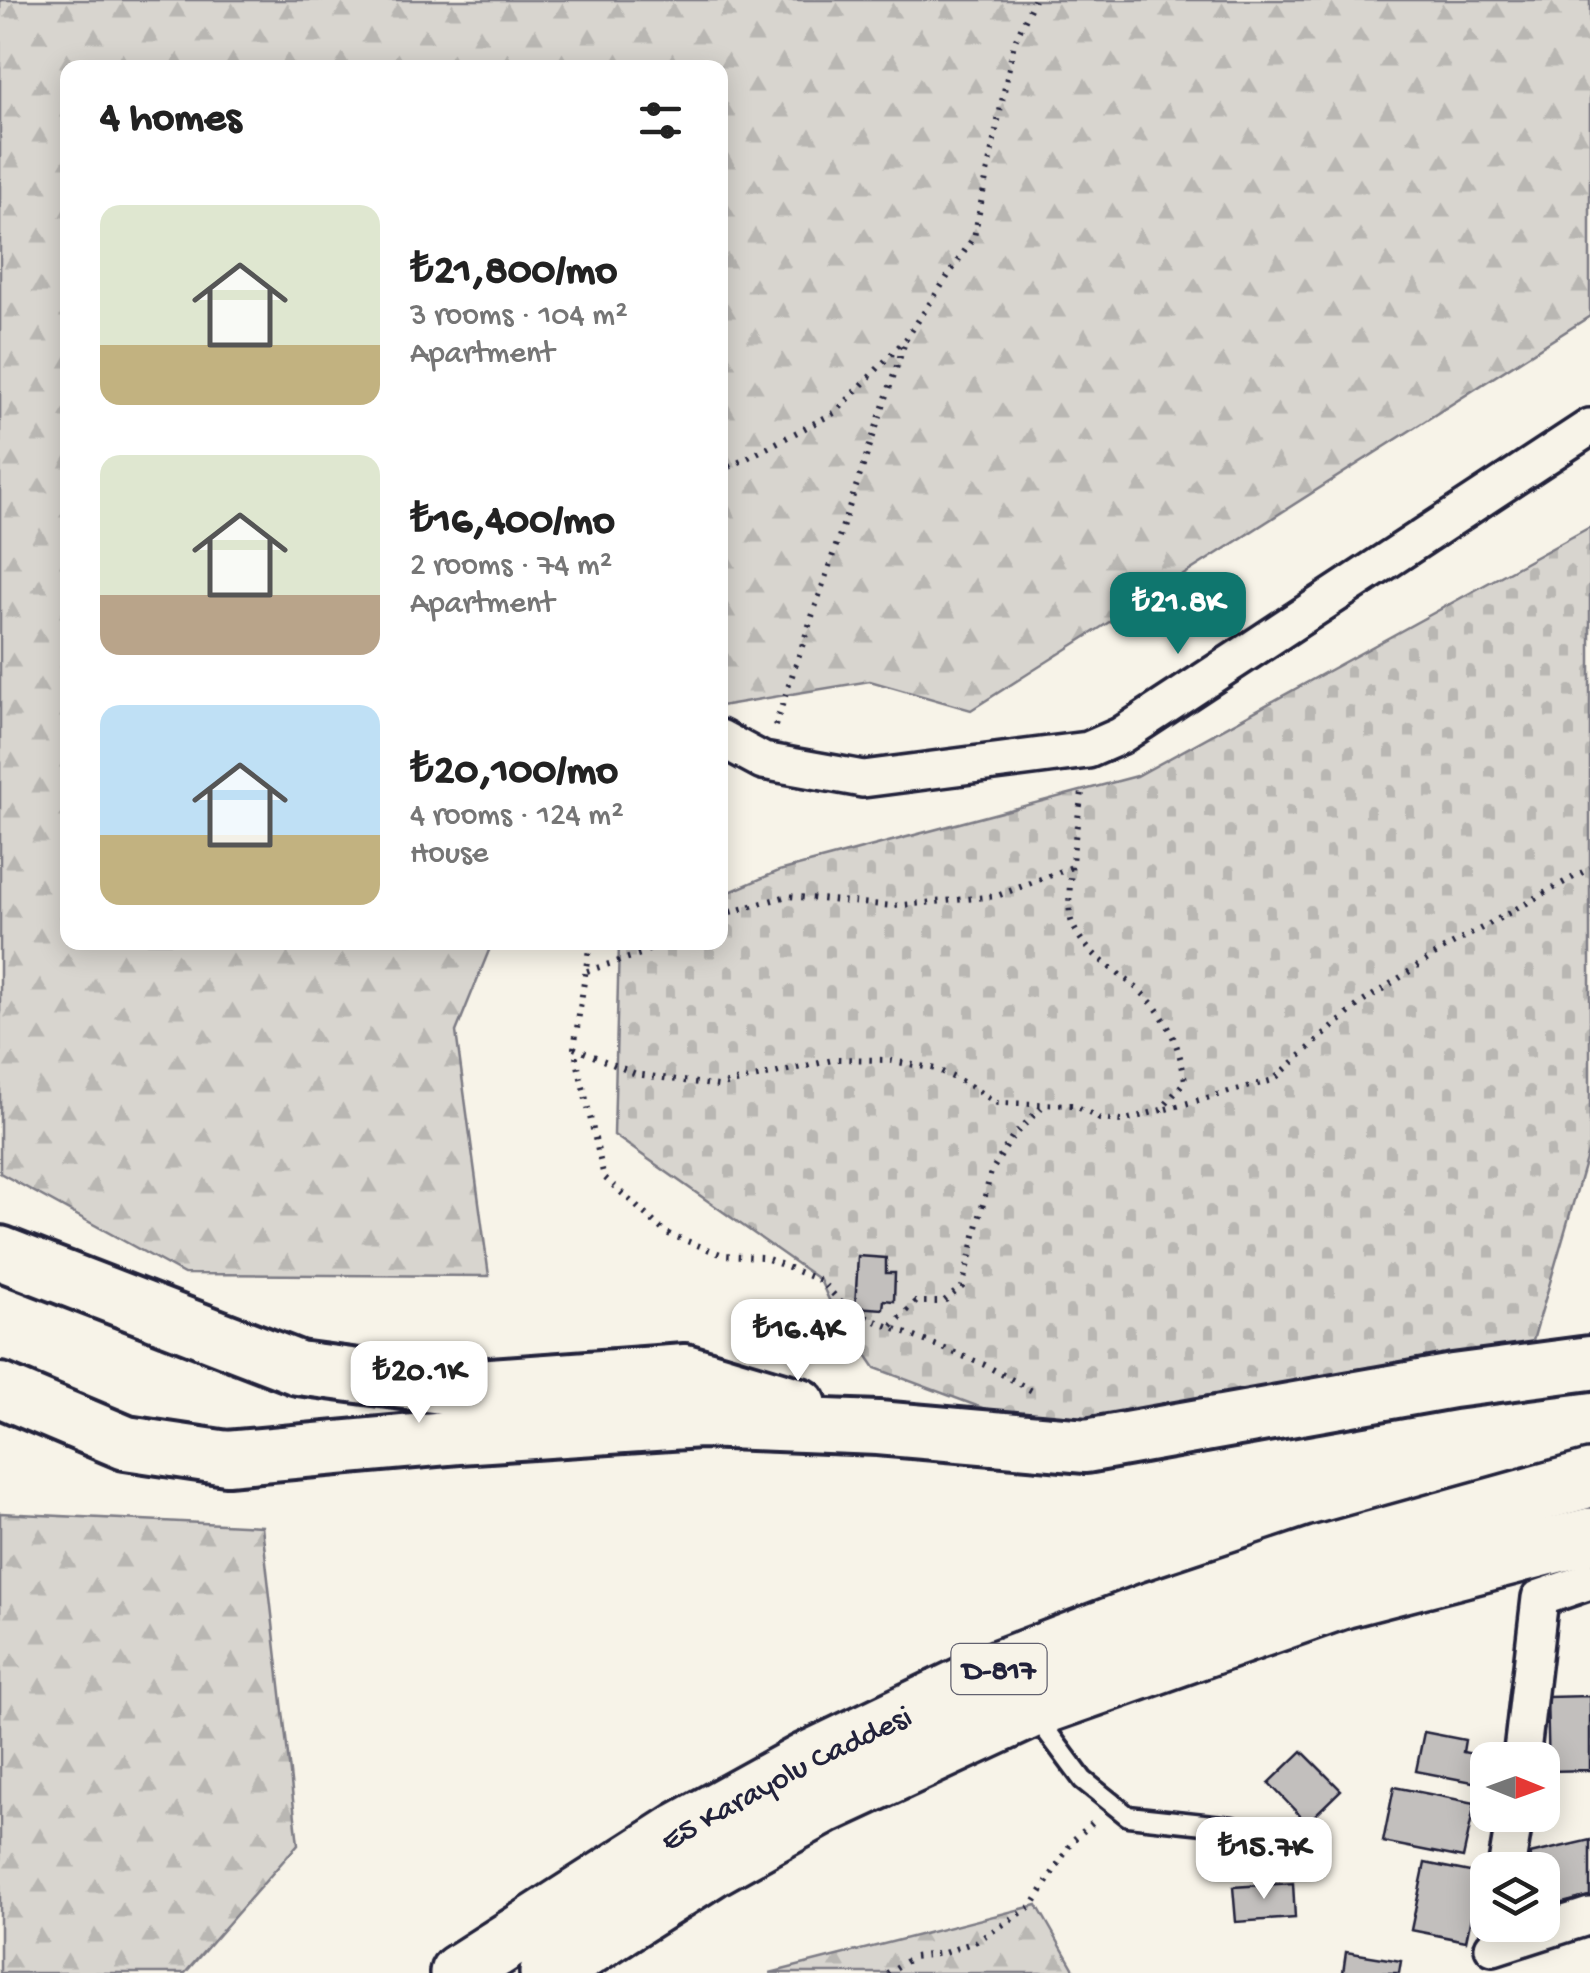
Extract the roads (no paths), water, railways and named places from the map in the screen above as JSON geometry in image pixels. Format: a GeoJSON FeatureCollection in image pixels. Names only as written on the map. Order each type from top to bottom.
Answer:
{"type":"FeatureCollection","features":[{"type":"Feature","properties":{"kind":"highway","name":"E5 Karayolu Caddesi"},"geometry":{"type":"LineString","coordinates":[[458,1973],[681,1830],[806,1761],[1002,1667],[1152,1610],[1320,1554],[1590,1479]]}},
{"type":"Feature","properties":{"kind":"highway","name":"E5 Karayolu Caddesi"},"geometry":{"type":"LineString","coordinates":[[548,1973],[712,1869],[826,1805],[1031,1710],[1343,1600],[1590,1536]]}},
{"type":"Feature","properties":{"kind":"street"},"geometry":{"type":"LineString","coordinates":[[728,742],[764,762],[863,779],[1088,750],[1120,736],[1590,427]]}},
{"type":"Feature","properties":{"kind":"street"},"geometry":{"type":"LineString","coordinates":[[0,1252],[298,1368],[450,1388],[685,1371],[878,1428]]}},
{"type":"Feature","properties":{"kind":"street"},"geometry":{"type":"LineString","coordinates":[[0,1390],[126,1444],[228,1458],[458,1436],[700,1421],[878,1428],[1086,1446],[1453,1382],[1590,1363]]}},
{"type":"Feature","properties":{"kind":"street"},"geometry":{"type":"LineString","coordinates":[[1523,1742],[1540,1598],[1590,1581]]}},
{"type":"Feature","properties":{"kind":"street"},"geometry":{"type":"LineString","coordinates":[[1493,1948],[1590,1916]]}},
{"type":"Feature","properties":{"kind":"lane"},"geometry":{"type":"LineString","coordinates":[[1031,1710],[1083,1780],[1128,1816],[1232,1827]]}}]}
